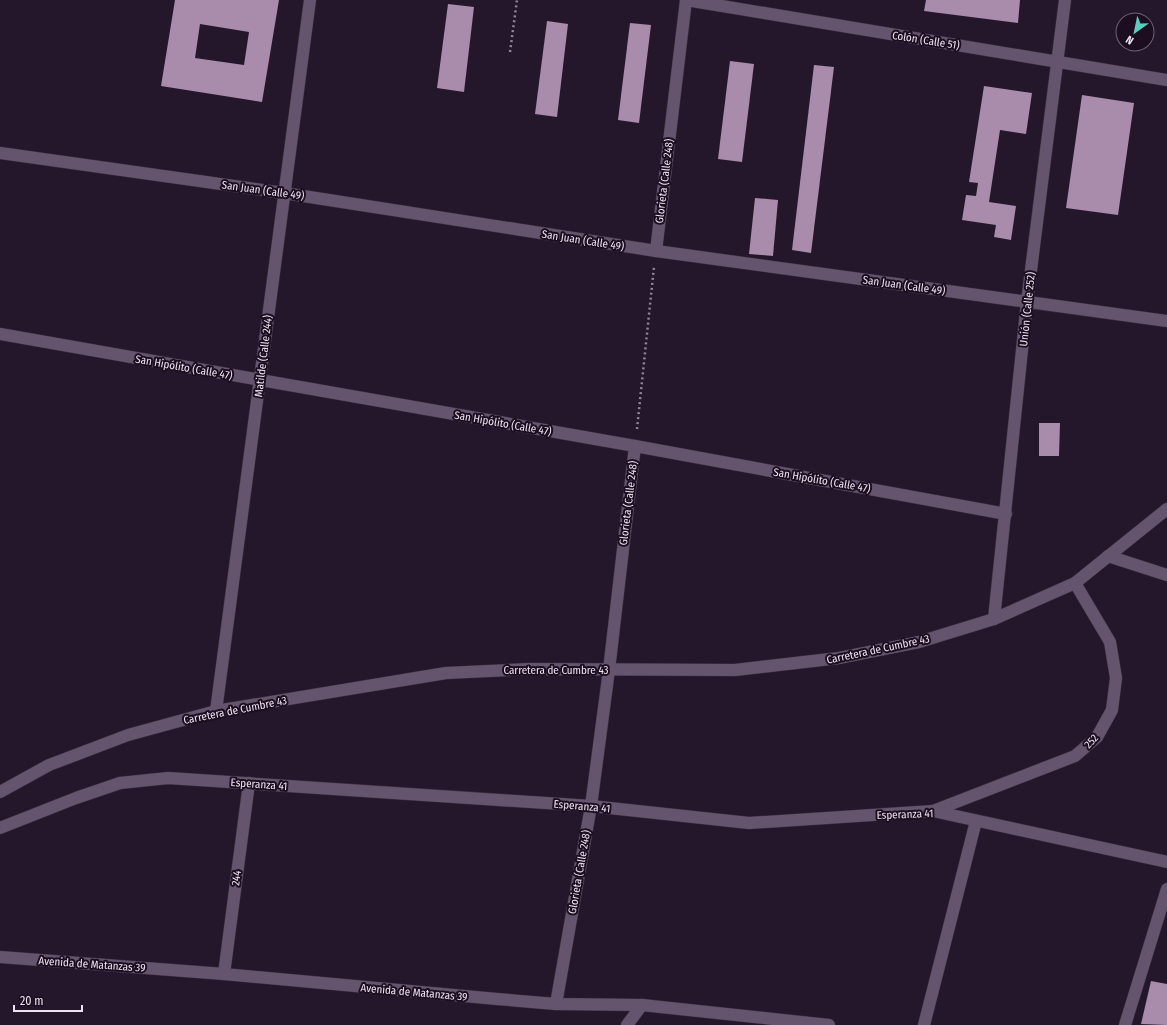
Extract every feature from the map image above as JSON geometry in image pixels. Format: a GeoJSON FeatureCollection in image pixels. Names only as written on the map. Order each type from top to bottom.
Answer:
{"type":"FeatureCollection","features":[{"type":"Feature","properties":{"kind":"street","name":"Matilde (Calle 244)"},"geometry":{"type":"LineString","coordinates":[[216,712],[310,0]]}},
{"type":"Feature","properties":{"kind":"street","name":"Colón (Calle 51)"},"geometry":{"type":"LineString","coordinates":[[686,0],[1167,80]]}},
{"type":"Feature","properties":{"kind":"street","name":"Glorieta (Calle 248)"},"geometry":{"type":"LineString","coordinates":[[656,251],[686,0]]}},
{"type":"Feature","properties":{"kind":"street","name":"Unión (Calle 252)"},"geometry":{"type":"LineString","coordinates":[[994,619],[1027,302],[1065,0]]}},
{"type":"Feature","properties":{"kind":"street","name":"San Juan (Calle 49)"},"geometry":{"type":"LineString","coordinates":[[0,153],[284,193],[656,251],[1167,320]]}},
{"type":"Feature","properties":{"kind":"street","name":"San Hipólito (Calle 47)"},"geometry":{"type":"LineString","coordinates":[[0,334],[635,446],[1006,514]]}},
{"type":"Feature","properties":{"kind":"street","name":"Glorieta (Calle 248)"},"geometry":{"type":"LineString","coordinates":[[556,1004],[591,806],[609,670],[635,446]]}},
{"type":"Feature","properties":{"kind":"street","name":"Carretera de Cumbre 43"},"geometry":{"type":"LineString","coordinates":[[0,792],[49,765],[128,735],[216,712],[446,673],[529,669],[735,670],[839,658],[919,642],[994,619],[1075,583],[1167,509]]}},
{"type":"Feature","properties":{"kind":"street"},"geometry":{"type":"LineString","coordinates":[[1108,556],[1167,575]]}},
{"type":"Feature","properties":{"kind":"street","name":"252"},"geometry":{"type":"LineString","coordinates":[[933,811],[1075,756],[1096,737],[1112,710],[1116,678],[1110,642],[1075,583]]}},
{"type":"Feature","properties":{"kind":"street","name":"Esperanza 41"},"geometry":{"type":"LineString","coordinates":[[0,828],[76,798],[120,783],[168,778],[591,806],[749,823],[933,811],[1167,862]]}},
{"type":"Feature","properties":{"kind":"street","name":"244"},"geometry":{"type":"LineString","coordinates":[[224,974],[249,783]]}},
{"type":"Feature","properties":{"kind":"street"},"geometry":{"type":"LineString","coordinates":[[924,1025],[976,821]]}},
{"type":"Feature","properties":{"kind":"street"},"geometry":{"type":"LineString","coordinates":[[1125,1025],[1167,889]]}},
{"type":"Feature","properties":{"kind":"street","name":"Avenida de Matanzas 39"},"geometry":{"type":"LineString","coordinates":[[0,957],[224,974],[556,1004],[642,1005],[829,1025]]}},
{"type":"Feature","properties":{"kind":"street"},"geometry":{"type":"LineString","coordinates":[[627,1025],[642,1005]]}},
{"type":"Feature","properties":{"kind":"path"},"geometry":{"type":"LineString","coordinates":[[510,52],[517,0]]}},
{"type":"Feature","properties":{"kind":"path","name":"Glorieta (Calle 248)"},"geometry":{"type":"LineString","coordinates":[[635,446],[656,251]]}},
{"type":"Feature","properties":{"kind":"building"},"geometry":{"type":"Polygon","coordinates":[[[175,0],[279,0],[262,102],[161,86],[175,0]],[[200,24],[195,58],[244,65],[249,32],[200,24]]]}},
{"type":"Feature","properties":{"kind":"building"},"geometry":{"type":"Polygon","coordinates":[[[926,0],[1020,0],[1018,23],[924,11],[926,0]]]}},
{"type":"Feature","properties":{"kind":"building"},"geometry":{"type":"Polygon","coordinates":[[[448,4],[474,7],[464,92],[437,88],[448,4]]]}},
{"type":"Feature","properties":{"kind":"building"},"geometry":{"type":"Polygon","coordinates":[[[547,21],[568,24],[557,117],[535,114],[547,21]]]}},
{"type":"Feature","properties":{"kind":"building"},"geometry":{"type":"Polygon","coordinates":[[[630,23],[651,25],[639,123],[618,120],[630,23]]]}},
{"type":"Feature","properties":{"kind":"building"},"geometry":{"type":"Polygon","coordinates":[[[730,61],[754,64],[742,162],[718,159],[730,61]]]}},
{"type":"Feature","properties":{"kind":"building"},"geometry":{"type":"Polygon","coordinates":[[[814,65],[834,67],[811,253],[792,250],[814,65]]]}},
{"type":"Feature","properties":{"kind":"building"},"geometry":{"type":"Polygon","coordinates":[[[984,86],[1032,93],[1026,134],[1000,130],[989,202],[1016,206],[1011,240],[994,237],[996,225],[962,220],[966,195],[976,196],[978,183],[969,182],[984,86]]]}},
{"type":"Feature","properties":{"kind":"building"},"geometry":{"type":"Polygon","coordinates":[[[1082,95],[1134,103],[1118,215],[1066,208],[1082,95]]]}},
{"type":"Feature","properties":{"kind":"building"},"geometry":{"type":"Polygon","coordinates":[[[755,198],[778,200],[773,256],[749,254],[755,198]]]}},
{"type":"Feature","properties":{"kind":"building"},"geometry":{"type":"Polygon","coordinates":[[[1039,423],[1060,423],[1059,456],[1039,456],[1039,423]]]}},
{"type":"Feature","properties":{"kind":"building"},"geometry":{"type":"Polygon","coordinates":[[[1151,981],[1167,984],[1167,1025],[1141,1024],[1151,981]]]}}]}
